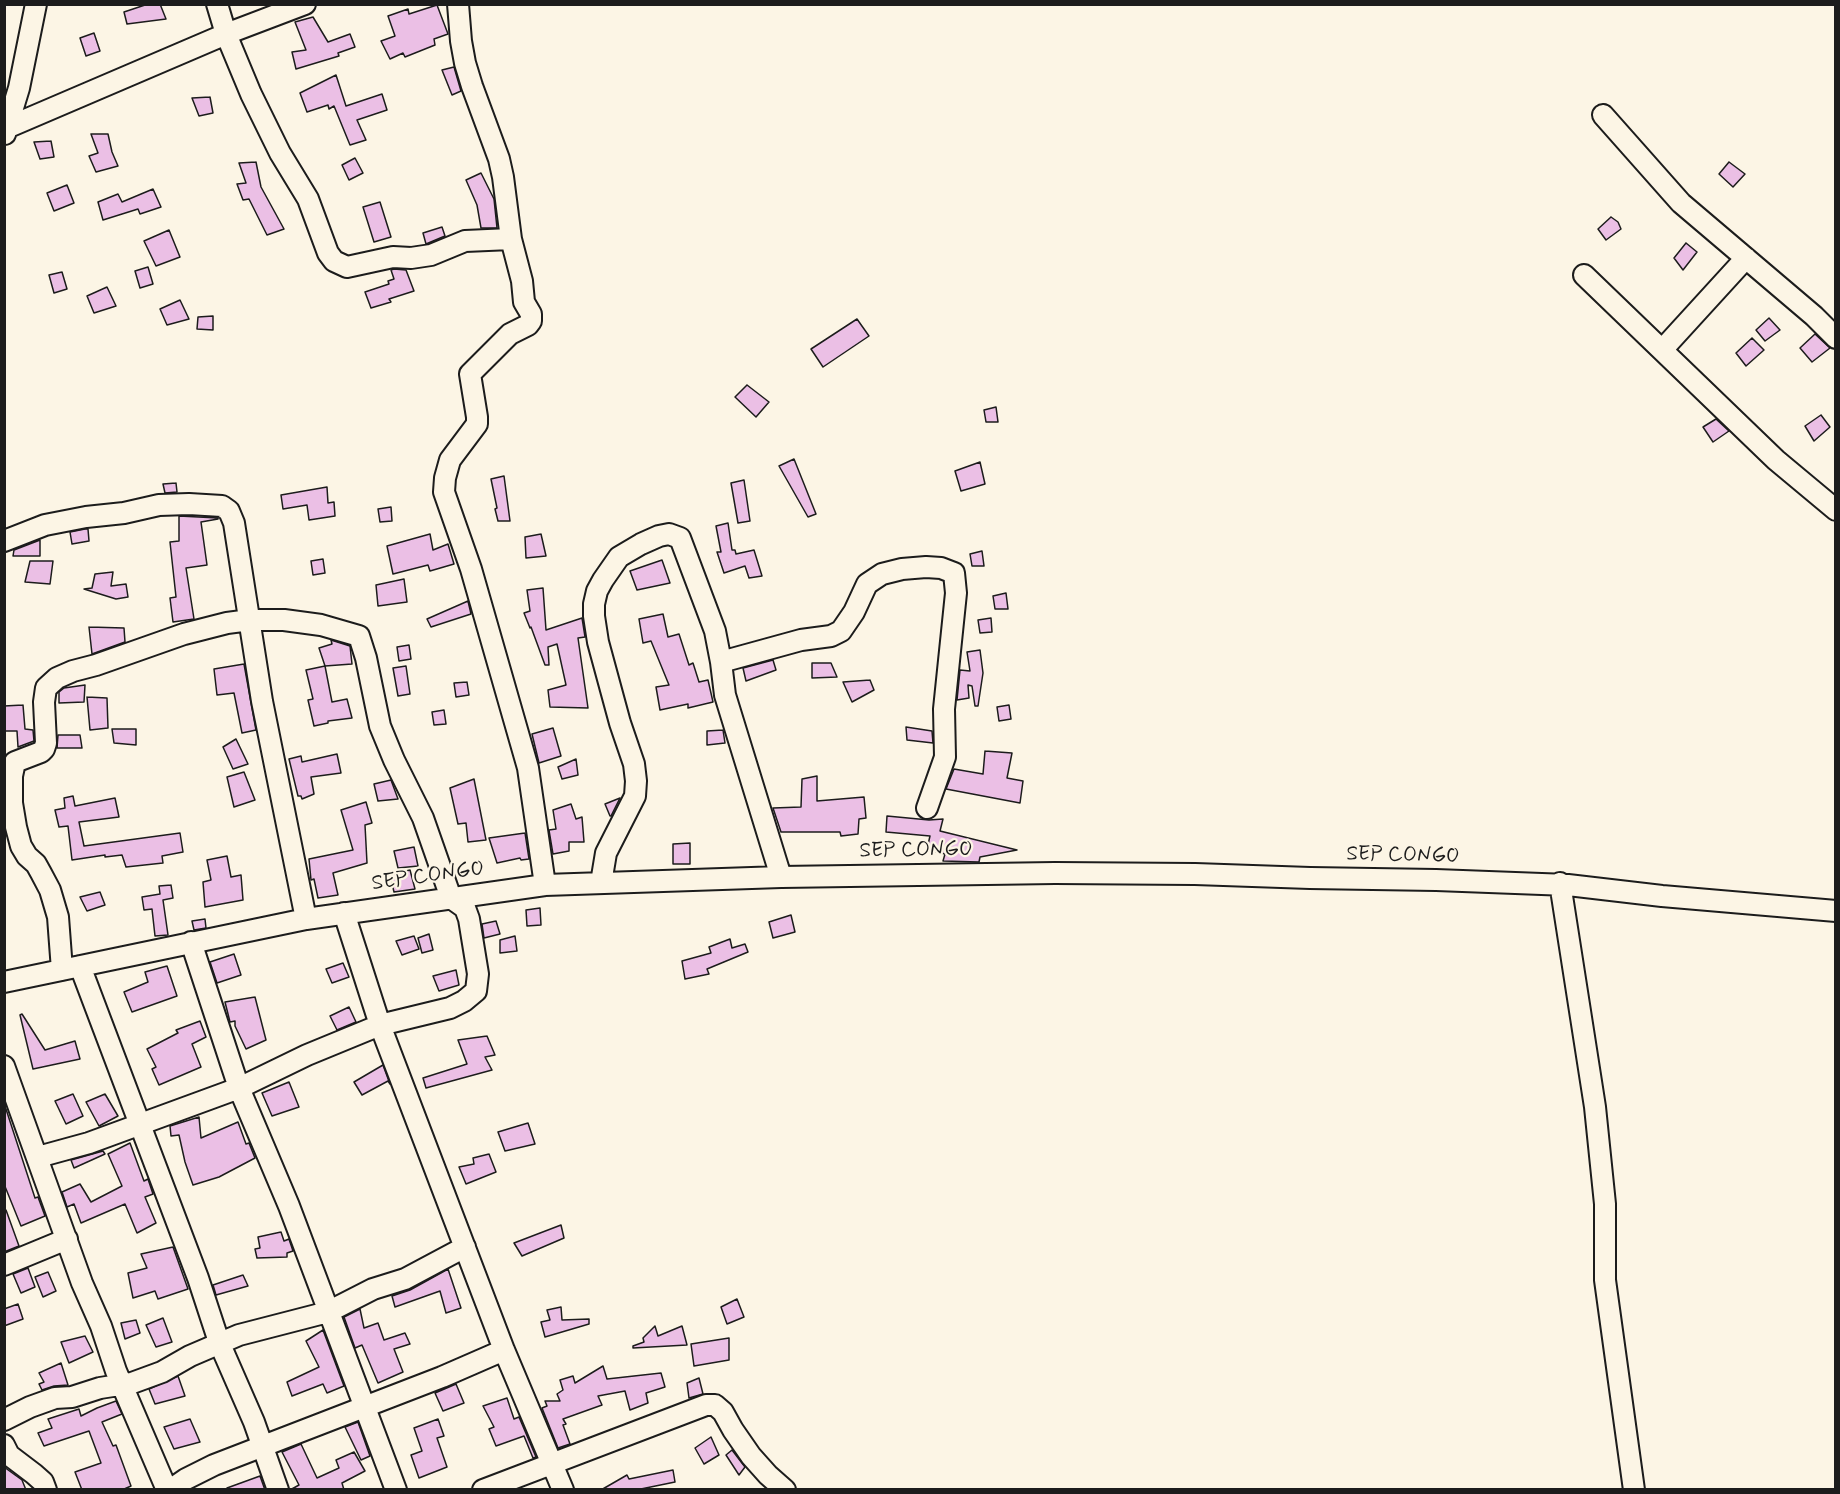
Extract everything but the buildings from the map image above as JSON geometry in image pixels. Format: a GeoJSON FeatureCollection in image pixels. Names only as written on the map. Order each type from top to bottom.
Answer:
{"type":"FeatureCollection","features":[{"type":"Feature","properties":{"kind":"street"},"geometry":{"type":"LineString","coordinates":[[5,131],[19,88],[36,4]]}},
{"type":"Feature","properties":{"kind":"street"},"geometry":{"type":"LineString","coordinates":[[217,4],[226,34],[255,103],[280,153],[308,199],[328,253],[334,261],[347,267],[393,257],[411,258],[431,255],[465,241],[512,240]]}},
{"type":"Feature","properties":{"kind":"street"},"geometry":{"type":"LineString","coordinates":[[5,131],[226,34],[305,4]]}},
{"type":"Feature","properties":{"kind":"street"},"geometry":{"type":"LineString","coordinates":[[458,4],[465,63],[499,159],[524,302],[531,314],[531,321],[528,325],[510,334],[470,374],[477,424],[450,460],[444,492],[471,569],[528,768],[545,885]]}},
{"type":"Feature","properties":{"kind":"street"},"geometry":{"type":"LineString","coordinates":[[1604,115],[1681,203],[1814,316],[1836,339]]}},
{"type":"Feature","properties":{"kind":"street"},"geometry":{"type":"LineString","coordinates":[[1662,350],[1746,258]]}},
{"type":"Feature","properties":{"kind":"street"},"geometry":{"type":"LineString","coordinates":[[1584,275],[1776,460],[1836,510]]}},
{"type":"Feature","properties":{"kind":"street"},"geometry":{"type":"LineString","coordinates":[[4,542],[45,525],[124,513],[159,505],[222,506],[229,511],[234,523],[262,701],[306,919]]}},
{"type":"Feature","properties":{"kind":"street"},"geometry":{"type":"LineString","coordinates":[[601,883],[606,853],[635,795],[636,781],[634,764],[597,642],[594,604],[597,591],[610,568],[619,558],[641,544],[669,534],[680,538],[716,631],[725,695],[781,877]]}},
{"type":"Feature","properties":{"kind":"street"},"geometry":{"type":"LineString","coordinates":[[721,662],[801,640],[831,636],[841,631],[854,612],[867,584],[882,574],[926,567],[941,568],[954,573],[956,593],[944,709],[945,757],[927,808]]}},
{"type":"Feature","properties":{"kind":"street"},"geometry":{"type":"LineString","coordinates":[[38,1157],[89,1143],[141,1125],[239,1088],[380,1025],[450,1008],[464,1001],[476,991],[478,974],[469,919],[465,908],[451,898],[423,818],[380,726],[366,658],[359,636],[321,625],[284,620],[249,620],[203,628],[73,671],[57,678],[46,688],[44,749],[15,762],[12,776],[12,803],[21,846],[36,864],[50,890],[71,968],[141,1125],[198,1278],[219,1342],[254,1422],[278,1490]]}},
{"type":"Feature","properties":{"kind":"street","name":"SEP CONGO"},"geometry":{"type":"LineString","coordinates":[[4,982],[306,919],[545,885],[781,877],[1055,873],[1195,874],[1560,884],[1662,896],[1836,911]]}},
{"type":"Feature","properties":{"kind":"street"},"geometry":{"type":"LineString","coordinates":[[1560,884],[1595,1107],[1605,1204],[1605,1280],[1634,1490]]}},
{"type":"Feature","properties":{"kind":"street"},"geometry":{"type":"LineString","coordinates":[[344,913],[380,1025],[504,1350],[563,1490]]}},
{"type":"Feature","properties":{"kind":"street"},"geometry":{"type":"LineString","coordinates":[[191,942],[239,1088],[289,1206],[396,1490]]}},
{"type":"Feature","properties":{"kind":"street"},"geometry":{"type":"LineString","coordinates":[[4,1066],[122,1386],[168,1490],[214,1466],[442,1377],[504,1350]]}},
{"type":"Feature","properties":{"kind":"street"},"geometry":{"type":"LineString","coordinates":[[4,1264],[67,1239]]}},
{"type":"Feature","properties":{"kind":"street"},"geometry":{"type":"LineString","coordinates":[[4,1420],[55,1398],[72,1397],[100,1388],[122,1386],[162,1372],[219,1342],[254,1330],[328,1312],[373,1290],[405,1279],[465,1247]]}},
{"type":"Feature","properties":{"kind":"street"},"geometry":{"type":"LineString","coordinates":[[483,1490],[706,1405],[715,1405],[723,1412],[751,1456],[775,1487]]}},
{"type":"Feature","properties":{"kind":"street"},"geometry":{"type":"LineString","coordinates":[[4,1445],[9,1455],[43,1482],[46,1490]]}}]}
